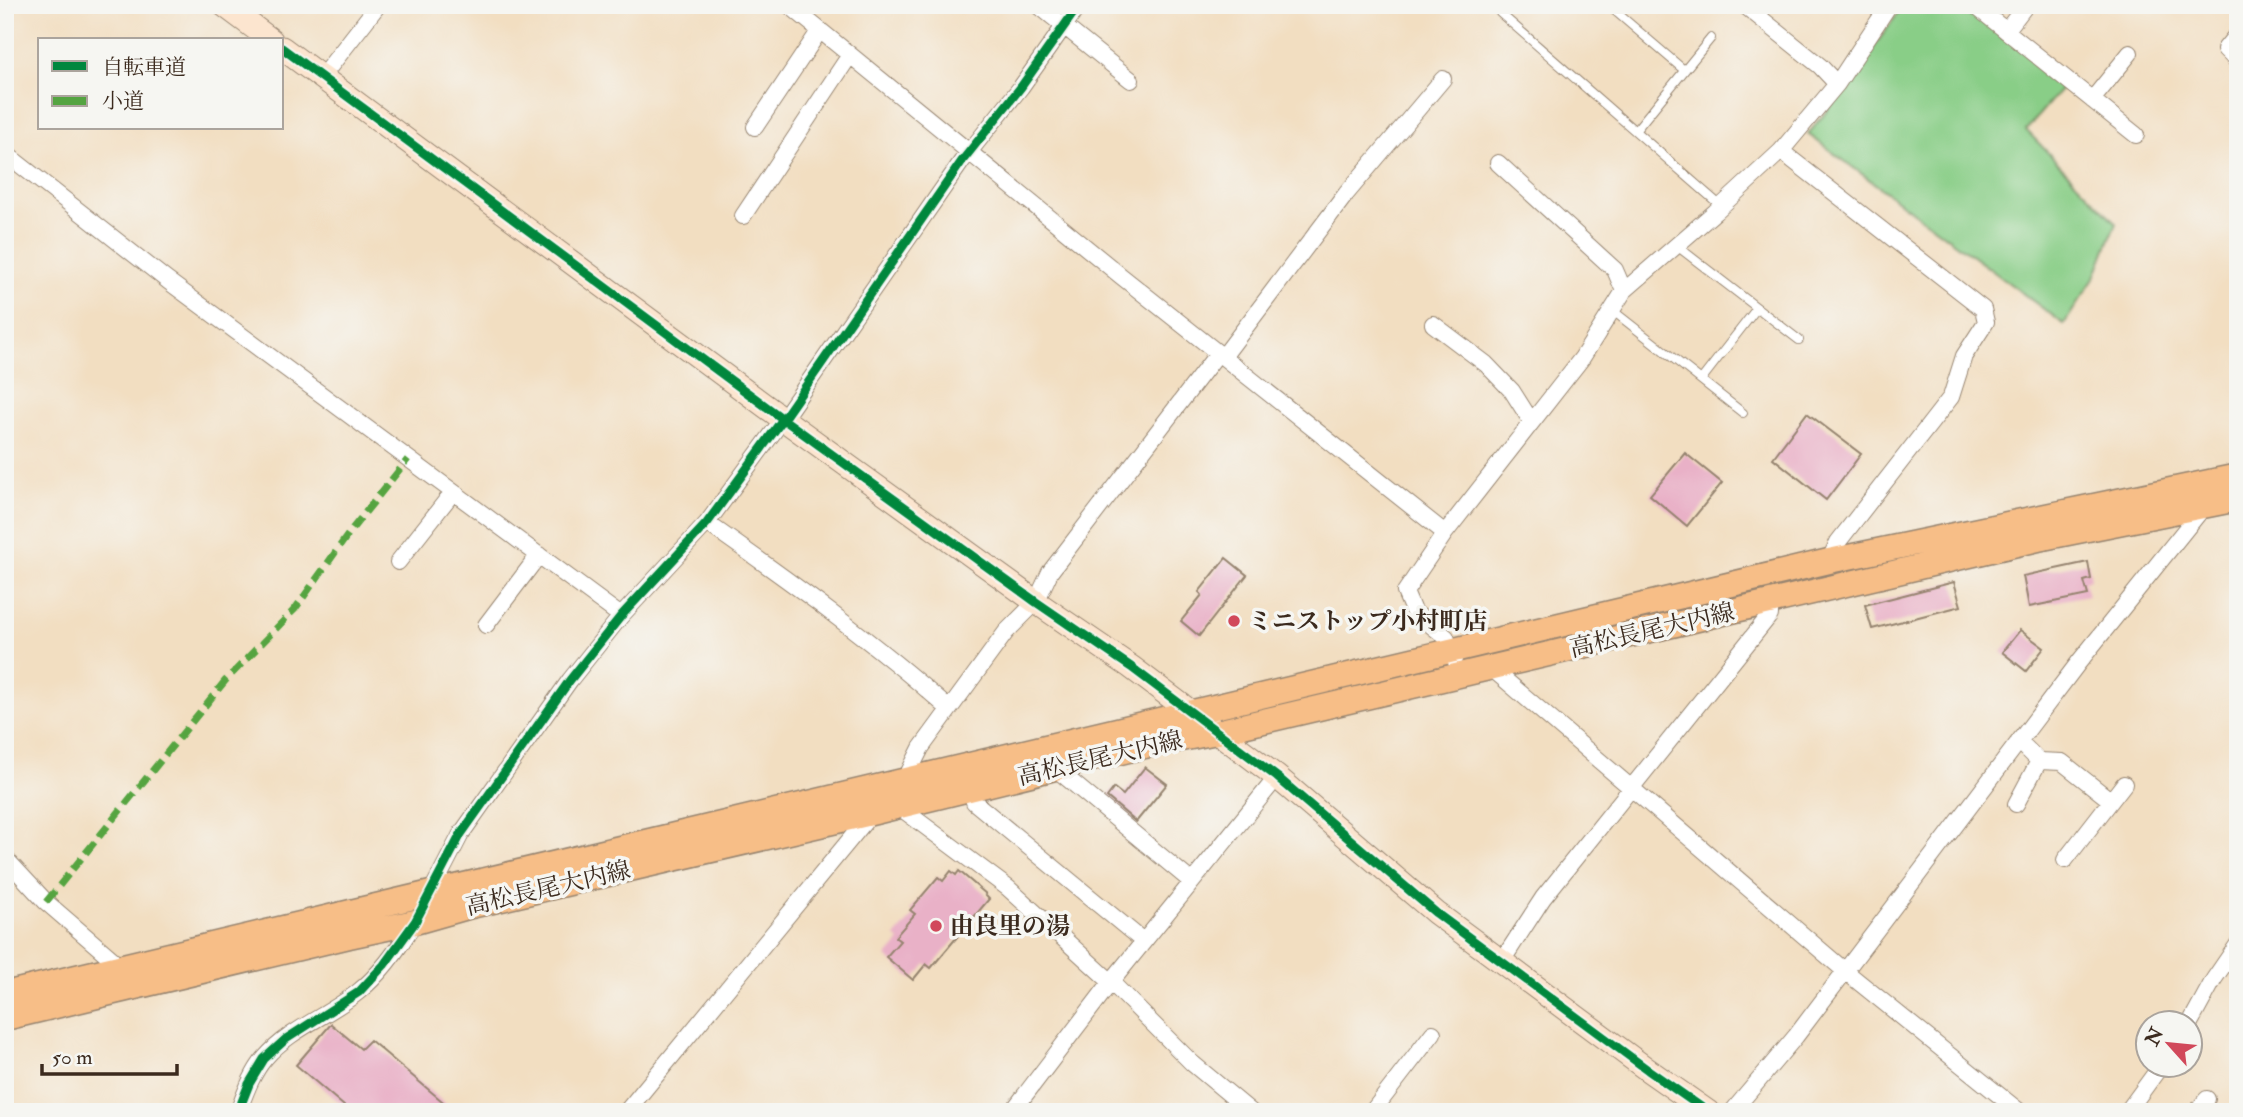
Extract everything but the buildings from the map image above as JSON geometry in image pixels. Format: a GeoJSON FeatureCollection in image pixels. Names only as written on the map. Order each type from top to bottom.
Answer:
{"type":"FeatureCollection","features":[{"type":"Feature","properties":{"kind":"main road","name":"高松長尾大内線"},"geometry":{"type":"LineString","coordinates":[[5,1018],[1055,768],[1217,732],[1455,663],[1829,561],[2235,479]]}},
{"type":"Feature","properties":{"kind":"main road","name":"高松長尾大内線"},"geometry":{"type":"LineString","coordinates":[[5,994],[1191,713],[1455,663],[1490,667],[2038,539],[2206,503],[2235,479]]}},
{"type":"Feature","properties":{"kind":"street"},"geometry":{"type":"LineString","coordinates":[[224,5],[268,38]]}},
{"type":"Feature","properties":{"kind":"street"},"geometry":{"type":"LineString","coordinates":[[321,78],[378,5]]}},
{"type":"Feature","properties":{"kind":"street"},"geometry":{"type":"LineString","coordinates":[[789,5],[1445,533]]}},
{"type":"Feature","properties":{"kind":"street"},"geometry":{"type":"LineString","coordinates":[[1038,5],[1131,80]]}},
{"type":"Feature","properties":{"kind":"street"},"geometry":{"type":"LineString","coordinates":[[239,1112],[249,1084],[264,1059],[286,1039],[359,992],[384,965],[415,922],[461,834],[570,680],[621,616],[707,523],[970,152],[1021,87],[1079,5]]}},
{"type":"Feature","properties":{"kind":"street"},"geometry":{"type":"LineString","coordinates":[[1744,5],[1820,66],[1837,84]]}},
{"type":"Feature","properties":{"kind":"street"},"geometry":{"type":"LineString","coordinates":[[1455,663],[1447,637],[1413,611],[1405,592],[1445,533],[1582,358],[1625,291],[1780,151],[1837,84],[1889,5]]}},
{"type":"Feature","properties":{"kind":"street"},"geometry":{"type":"LineString","coordinates":[[1973,5],[2136,135]]}},
{"type":"Feature","properties":{"kind":"street"},"geometry":{"type":"LineString","coordinates":[[2006,31],[2025,5]]}},
{"type":"Feature","properties":{"kind":"street"},"geometry":{"type":"LineString","coordinates":[[755,127],[820,30]]}},
{"type":"Feature","properties":{"kind":"street"},"geometry":{"type":"LineString","coordinates":[[2238,33],[2225,49],[2238,62]]}},
{"type":"Feature","properties":{"kind":"street"},"geometry":{"type":"LineString","coordinates":[[284,50],[783,419],[1036,602],[1131,667],[1277,777],[1436,913],[1708,1112]]}},
{"type":"Feature","properties":{"kind":"street"},"geometry":{"type":"LineString","coordinates":[[2092,100],[2130,53]]}},
{"type":"Feature","properties":{"kind":"street"},"geometry":{"type":"LineString","coordinates":[[743,216],[850,55]]}},
{"type":"Feature","properties":{"kind":"street"},"geometry":{"type":"LineString","coordinates":[[904,782],[921,748],[1006,632],[1036,602],[1050,572],[1346,194],[1443,79]]}},
{"type":"Feature","properties":{"kind":"street"},"geometry":{"type":"LineString","coordinates":[[1780,151],[1983,309],[1986,322],[1964,356],[1951,397],[1838,542],[1829,561]]}},
{"type":"Feature","properties":{"kind":"street"},"geometry":{"type":"LineString","coordinates":[[5,153],[168,281],[621,616]]}},
{"type":"Feature","properties":{"kind":"street"},"geometry":{"type":"LineString","coordinates":[[1498,163],[1615,270],[1625,291]]}},
{"type":"Feature","properties":{"kind":"street"},"geometry":{"type":"LineString","coordinates":[[1433,324],[1486,364],[1512,391],[1531,421]]}},
{"type":"Feature","properties":{"kind":"street"},"geometry":{"type":"LineString","coordinates":[[398,562],[453,492]]}},
{"type":"Feature","properties":{"kind":"street"},"geometry":{"type":"LineString","coordinates":[[1732,1112],[1796,1036],[2079,662],[2206,503]]}},
{"type":"Feature","properties":{"kind":"street"},"geometry":{"type":"LineString","coordinates":[[707,523],[800,588],[905,669],[950,709]]}},
{"type":"Feature","properties":{"kind":"street"},"geometry":{"type":"LineString","coordinates":[[486,625],[539,555]]}},
{"type":"Feature","properties":{"kind":"street"},"geometry":{"type":"LineString","coordinates":[[1502,961],[1543,898],[1770,615],[1770,602]]}},
{"type":"Feature","properties":{"kind":"street"},"geometry":{"type":"LineString","coordinates":[[1490,667],[1845,971],[2020,1112]]}},
{"type":"Feature","properties":{"kind":"street"},"geometry":{"type":"LineString","coordinates":[[2019,741],[2039,761],[2062,762],[2110,800]]}},
{"type":"Feature","properties":{"kind":"street"},"geometry":{"type":"LineString","coordinates":[[2015,804],[2039,761]]}},
{"type":"Feature","properties":{"kind":"street"},"geometry":{"type":"LineString","coordinates":[[1055,768],[1192,882]]}},
{"type":"Feature","properties":{"kind":"street"},"geometry":{"type":"LineString","coordinates":[[1012,1112],[1111,982],[1277,777]]}},
{"type":"Feature","properties":{"kind":"street"},"geometry":{"type":"LineString","coordinates":[[2065,860],[2124,784]]}},
{"type":"Feature","properties":{"kind":"street"},"geometry":{"type":"LineString","coordinates":[[974,802],[1143,942]]}},
{"type":"Feature","properties":{"kind":"street"},"geometry":{"type":"LineString","coordinates":[[898,806],[1008,888],[1111,982],[1192,1063],[1251,1112]]}},
{"type":"Feature","properties":{"kind":"street"},"geometry":{"type":"LineString","coordinates":[[626,1112],[872,813]]}},
{"type":"Feature","properties":{"kind":"street"},"geometry":{"type":"LineString","coordinates":[[5,858],[46,902],[144,984]]}},
{"type":"Feature","properties":{"kind":"street"},"geometry":{"type":"LineString","coordinates":[[2197,1009],[2214,978],[2238,944]]}},
{"type":"Feature","properties":{"kind":"street"},"geometry":{"type":"LineString","coordinates":[[1372,1112],[1433,1033]]}},
{"type":"Feature","properties":{"kind":"street"},"geometry":{"type":"LineString","coordinates":[[2127,1112],[2152,1078]]}},
{"type":"Feature","properties":{"kind":"street"},"geometry":{"type":"LineString","coordinates":[[2196,1112],[2207,1098]]}},
{"type":"Feature","properties":{"kind":"lane"},"geometry":{"type":"LineString","coordinates":[[1507,5],[1500,13],[1721,206]]}},
{"type":"Feature","properties":{"kind":"lane"},"geometry":{"type":"LineString","coordinates":[[1608,5],[1619,9],[1684,70]]}},
{"type":"Feature","properties":{"kind":"lane"},"geometry":{"type":"LineString","coordinates":[[1635,131],[1712,38]]}},
{"type":"Feature","properties":{"kind":"lane"},"geometry":{"type":"LineString","coordinates":[[1676,245],[1799,340]]}},
{"type":"Feature","properties":{"kind":"lane"},"geometry":{"type":"LineString","coordinates":[[1701,380],[1757,308]]}},
{"type":"Feature","properties":{"kind":"lane"},"geometry":{"type":"LineString","coordinates":[[1612,310],[1743,413]]}},
{"type":"Feature","properties":{"kind":"green space"},"geometry":{"type":"Polygon","coordinates":[[[1904,5],[1967,5],[2067,82],[2026,130],[2116,223],[2095,277],[2064,324],[1808,134],[1839,96],[1904,5]]]}},
{"type":"Feature","properties":{"kind":"marked path"},"geometry":{"type":"LineString","coordinates":[[46,902],[225,681],[295,609],[352,529],[408,459]]}},
{"type":"Feature","properties":{"kind":"cycle path"},"geometry":{"type":"LineString","coordinates":[[238,1112],[249,1084],[264,1059],[286,1039],[359,992],[384,965],[415,922],[461,834],[570,680],[621,616],[707,523],[783,419],[962,161],[1021,87],[1079,5]]}},
{"type":"Feature","properties":{"kind":"cycle path"},"geometry":{"type":"LineString","coordinates":[[284,49],[783,419],[1036,602],[1131,667],[1277,777],[1436,913],[1708,1112]]}},
{"type":"Feature","properties":{"kind":"place","name":"ミニストップ小村町店"},"geometry":{"type":"Point","coordinates":[1234,621]}},
{"type":"Feature","properties":{"kind":"place","name":"由良里の湯"},"geometry":{"type":"Point","coordinates":[936,926]}}]}
